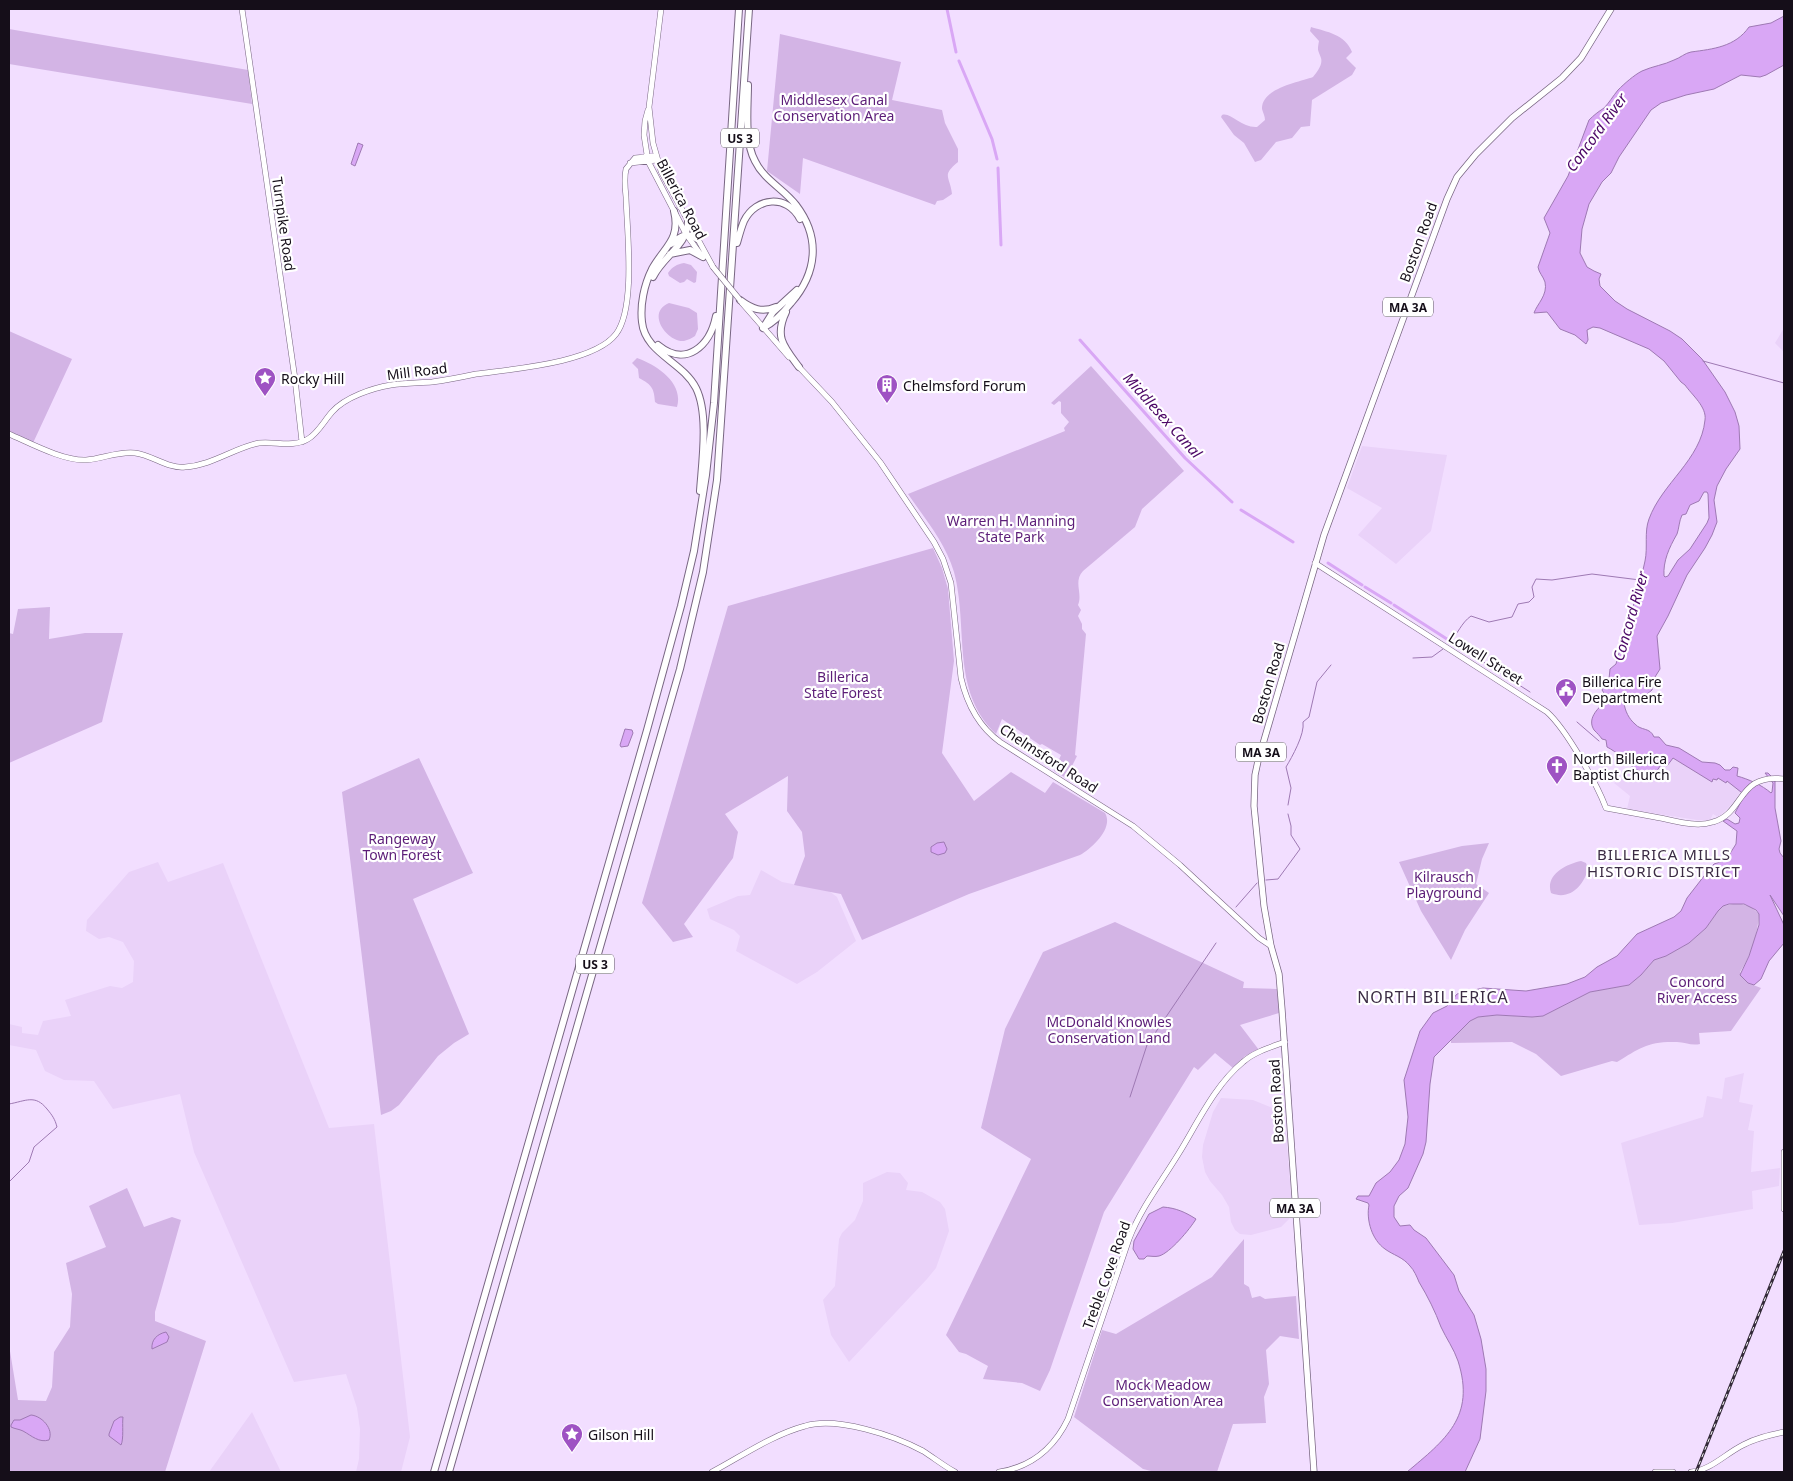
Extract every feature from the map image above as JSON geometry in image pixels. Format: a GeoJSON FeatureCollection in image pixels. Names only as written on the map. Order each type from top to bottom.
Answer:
{"type":"FeatureCollection","features":[{"type":"Feature","properties":{"kind":"highway","name":"US 3"},"geometry":{"type":"LineString","coordinates":[[434,1472],[674,632],[692,560],[712,429],[738,9]]}},
{"type":"Feature","properties":{"kind":"highway","name":"US 3"},"geometry":{"type":"LineString","coordinates":[[449,1472],[680,669],[694,617],[708,549],[718,480],[748,9]]}},
{"type":"Feature","properties":{"kind":"highway"},"geometry":{"type":"LineString","coordinates":[[747,32],[748,127],[754,161],[764,174],[797,206],[808,229],[813,247],[813,261],[809,278],[802,290],[778,318],[763,328]]}},
{"type":"Feature","properties":{"kind":"highway"},"geometry":{"type":"LineString","coordinates":[[732,266],[744,221],[756,206],[765,202],[784,202],[797,213],[806,233],[809,260],[807,270],[800,286],[791,297],[771,314],[763,328]]}},
{"type":"Feature","properties":{"kind":"highway"},"geometry":{"type":"LineString","coordinates":[[674,211],[676,230],[648,278],[643,301],[642,323],[650,343],[685,373],[696,387],[702,402],[704,418],[699,522]]}},
{"type":"Feature","properties":{"kind":"highway"},"geometry":{"type":"LineString","coordinates":[[688,222],[686,234],[681,243],[667,256],[654,275],[650,286],[646,324],[655,342],[673,354],[683,355],[702,346],[714,324],[721,288]]}},
{"type":"Feature","properties":{"kind":"highway"},"geometry":{"type":"LineString","coordinates":[[667,248],[686,234],[697,239]]}},
{"type":"Feature","properties":{"kind":"highway"},"geometry":{"type":"LineString","coordinates":[[667,256],[676,252],[690,250],[703,257]]}},
{"type":"Feature","properties":{"kind":"highway"},"geometry":{"type":"LineString","coordinates":[[740,300],[750,307],[760,310],[780,305]]}},
{"type":"Feature","properties":{"kind":"highway"},"geometry":{"type":"LineString","coordinates":[[790,306],[782,322],[780,335],[784,346],[799,367]]}},
{"type":"Feature","properties":{"kind":"main road","name":"Turnpike Road"},"geometry":{"type":"LineString","coordinates":[[242,9],[295,379],[302,442]]}},
{"type":"Feature","properties":{"kind":"main road","name":"Billerica Road"},"geometry":{"type":"LineString","coordinates":[[661,9],[650,107],[651,132],[656,158],[713,267]]}},
{"type":"Feature","properties":{"kind":"main road","name":"Boston Road"},"geometry":{"type":"LineString","coordinates":[[1314,1472],[1285,1042],[1279,974],[1271,946],[1264,906],[1254,806],[1255,775],[1315,564],[1342,484],[1457,177],[1476,154],[1507,123],[1581,58],[1610,9]]}},
{"type":"Feature","properties":{"kind":"main road","name":"Billerica Road"},"geometry":{"type":"LineString","coordinates":[[650,107],[644,128],[648,158],[686,234],[763,328],[832,402]]}},
{"type":"Feature","properties":{"kind":"main road","name":"Mill Road"},"geometry":{"type":"LineString","coordinates":[[302,442],[312,436],[339,405],[375,389],[397,384],[441,381],[531,367],[593,351],[612,339],[622,324],[627,306],[626,169],[635,158],[656,158]]}},
{"type":"Feature","properties":{"kind":"main road","name":"Chelmsford Road"},"geometry":{"type":"LineString","coordinates":[[832,402],[880,462],[933,539],[943,559],[953,596],[964,693],[979,722],[1000,742],[1133,826],[1180,865],[1259,938],[1271,946]]}},
{"type":"Feature","properties":{"kind":"main road"},"geometry":{"type":"LineString","coordinates":[[9,434],[47,451],[78,459],[88,460],[118,453],[133,453],[182,468],[217,460],[259,444],[302,442]]}},
{"type":"Feature","properties":{"kind":"main road","name":"Lowell Street"},"geometry":{"type":"LineString","coordinates":[[1315,564],[1547,712],[1565,734],[1598,790],[1606,808],[1704,824],[1716,821],[1726,815],[1743,793],[1754,783],[1772,778],[1784,779]]}},
{"type":"Feature","properties":{"kind":"main road","name":"Treble Cove Road"},"geometry":{"type":"LineString","coordinates":[[999,1472],[1019,1467],[1034,1459],[1054,1443],[1062,1431],[1068,1419],[1122,1257],[1139,1217],[1210,1103],[1231,1074],[1251,1056],[1285,1042]]}},
{"type":"Feature","properties":{"kind":"main road"},"geometry":{"type":"LineString","coordinates":[[1784,1152],[1784,1208]]}},
{"type":"Feature","properties":{"kind":"main road"},"geometry":{"type":"LineString","coordinates":[[712,1472],[789,1431],[807,1425],[826,1423],[846,1424],[912,1446],[955,1472]]}},
{"type":"Feature","properties":{"kind":"main road"},"geometry":{"type":"LineString","coordinates":[[1691,1472],[1709,1467],[1752,1440],[1784,1432]]}},
{"type":"Feature","properties":{"kind":"main road"},"geometry":{"type":"LineString","coordinates":[[1655,1472],[1673,1472]]}},
{"type":"Feature","properties":{"kind":"shaded area"},"geometry":{"type":"Polygon","coordinates":[[[1784,328],[1784,352],[1775,343],[1784,328]]]}},
{"type":"Feature","properties":{"kind":"shaded area"},"geometry":{"type":"Polygon","coordinates":[[[1362,446],[1447,455],[1431,531],[1396,564],[1358,535],[1382,508],[1347,488],[1362,446]]]}},
{"type":"Feature","properties":{"kind":"shaded area"},"geometry":{"type":"Polygon","coordinates":[[[1673,757],[1711,781],[1718,777],[1741,791],[1724,812],[1718,817],[1713,814],[1710,820],[1697,820],[1627,809],[1630,796],[1614,783],[1623,778],[1632,765],[1635,769],[1647,772],[1653,776],[1662,763],[1673,757]]]}},
{"type":"Feature","properties":{"kind":"shaded area"},"geometry":{"type":"Polygon","coordinates":[[[158,862],[168,882],[223,863],[329,1128],[374,1124],[410,1437],[401,1472],[356,1472],[359,1459],[360,1429],[357,1408],[346,1374],[294,1382],[194,1152],[180,1094],[113,1109],[94,1081],[64,1080],[45,1071],[36,1050],[9,1045],[9,1024],[22,1027],[22,1033],[38,1035],[43,1021],[71,1016],[65,1000],[110,986],[122,988],[133,982],[134,961],[123,942],[109,937],[99,939],[86,931],[87,920],[129,872],[158,862]]]}},
{"type":"Feature","properties":{"kind":"shaded area"},"geometry":{"type":"Polygon","coordinates":[[[761,870],[782,882],[829,891],[837,897],[856,941],[817,972],[797,984],[736,951],[740,936],[734,930],[710,919],[707,909],[738,896],[750,895],[761,870]]]}},
{"type":"Feature","properties":{"kind":"shaded area"},"geometry":{"type":"Polygon","coordinates":[[[1744,1073],[1739,1102],[1753,1105],[1748,1130],[1754,1131],[1751,1172],[1780,1168],[1779,1186],[1752,1191],[1753,1209],[1672,1223],[1639,1225],[1621,1143],[1703,1117],[1707,1096],[1722,1099],[1725,1078],[1744,1073]]]}},
{"type":"Feature","properties":{"kind":"shaded area"},"geometry":{"type":"Polygon","coordinates":[[[1221,1098],[1253,1100],[1275,1109],[1282,1115],[1286,1133],[1292,1206],[1290,1218],[1281,1227],[1251,1235],[1240,1234],[1235,1230],[1231,1222],[1229,1207],[1205,1172],[1202,1157],[1203,1145],[1213,1112],[1221,1098]]]}},
{"type":"Feature","properties":{"kind":"shaded area"},"geometry":{"type":"Polygon","coordinates":[[[887,1172],[900,1173],[908,1183],[906,1190],[922,1192],[940,1202],[945,1209],[949,1231],[936,1268],[849,1362],[831,1335],[823,1300],[835,1286],[839,1239],[842,1233],[855,1220],[863,1201],[863,1183],[887,1172]]]}},
{"type":"Feature","properties":{"kind":"shaded area"},"geometry":{"type":"Polygon","coordinates":[[[252,1412],[281,1472],[209,1472],[252,1412]]]}},
{"type":"Feature","properties":{"kind":"green space"},"geometry":{"type":"Polygon","coordinates":[[[1311,27],[1329,32],[1345,41],[1352,52],[1346,58],[1356,68],[1352,75],[1312,100],[1310,126],[1301,127],[1292,138],[1276,142],[1261,160],[1255,162],[1244,143],[1234,135],[1221,117],[1222,115],[1229,116],[1251,127],[1257,127],[1265,120],[1262,109],[1263,102],[1268,96],[1282,87],[1313,77],[1319,68],[1321,58],[1318,50],[1319,41],[1310,31],[1311,27]]]}},
{"type":"Feature","properties":{"kind":"green space"},"geometry":{"type":"Polygon","coordinates":[[[9,29],[248,70],[252,104],[9,64],[9,29]]]}},
{"type":"Feature","properties":{"kind":"green space","name":"Middlesex Canal Conservation Area"},"geometry":{"type":"Polygon","coordinates":[[[780,34],[901,62],[892,100],[942,110],[945,123],[958,149],[958,162],[948,174],[952,194],[943,200],[937,201],[935,205],[803,158],[800,194],[767,171],[780,34]]]}},
{"type":"Feature","properties":{"kind":"green space"},"geometry":{"type":"Polygon","coordinates":[[[684,263],[691,265],[697,272],[696,282],[694,283],[687,279],[680,283],[669,276],[668,273],[673,267],[684,263]]]}},
{"type":"Feature","properties":{"kind":"green space"},"geometry":{"type":"Polygon","coordinates":[[[669,303],[689,308],[697,313],[698,329],[695,336],[684,341],[678,340],[661,326],[659,313],[669,303]]]}},
{"type":"Feature","properties":{"kind":"green space"},"geometry":{"type":"Polygon","coordinates":[[[9,331],[72,359],[33,443],[9,431],[9,331]]]}},
{"type":"Feature","properties":{"kind":"green space"},"geometry":{"type":"Polygon","coordinates":[[[637,358],[653,365],[673,383],[677,390],[677,407],[655,402],[652,387],[639,378],[638,369],[632,363],[637,358]]]}},
{"type":"Feature","properties":{"kind":"green space","name":"Warren H. Manning State Park"},"geometry":{"type":"Polygon","coordinates":[[[1091,366],[1184,471],[1142,509],[1135,527],[1080,575],[1078,605],[1081,610],[1078,616],[1082,629],[1086,634],[1075,755],[1077,756],[1066,778],[1054,771],[1061,755],[1042,744],[1040,745],[1002,719],[996,734],[982,717],[972,698],[966,678],[958,593],[954,572],[940,541],[908,494],[1065,431],[1064,428],[1069,422],[1061,413],[1061,402],[1059,401],[1054,405],[1051,403],[1091,366]]]}},
{"type":"Feature","properties":{"kind":"green space","name":"Billerica State Forest"},"geometry":{"type":"Polygon","coordinates":[[[933,548],[942,568],[948,589],[954,661],[942,753],[974,801],[1011,772],[1045,793],[1053,782],[1105,813],[1107,825],[1104,831],[1096,843],[1080,855],[969,894],[862,940],[841,894],[794,885],[805,856],[802,832],[787,811],[788,776],[725,814],[738,832],[733,858],[684,924],[693,937],[673,942],[642,903],[728,606],[933,548]]]}},
{"type":"Feature","properties":{"kind":"green space"},"geometry":{"type":"Polygon","coordinates":[[[50,607],[49,639],[85,633],[123,633],[102,722],[9,763],[9,633],[13,634],[18,609],[50,607]]]}},
{"type":"Feature","properties":{"kind":"green space","name":"Rangeway Town Forest"},"geometry":{"type":"Polygon","coordinates":[[[419,758],[473,873],[413,899],[469,1034],[438,1056],[399,1105],[381,1115],[342,792],[419,758]]]}},
{"type":"Feature","properties":{"kind":"green space","name":"Kilrausch Playground"},"geometry":{"type":"Polygon","coordinates":[[[1489,843],[1482,859],[1476,884],[1489,893],[1465,930],[1451,960],[1421,911],[1399,862],[1462,846],[1489,843]]]}},
{"type":"Feature","properties":{"kind":"green space"},"geometry":{"type":"Polygon","coordinates":[[[1581,861],[1586,863],[1588,869],[1580,886],[1564,895],[1551,893],[1551,881],[1558,871],[1581,861]]]}},
{"type":"Feature","properties":{"kind":"green space","name":"Concord River Access"},"geometry":{"type":"Polygon","coordinates":[[[1738,903],[1751,907],[1759,914],[1753,944],[1740,972],[1748,983],[1761,988],[1731,1031],[1699,1033],[1700,1044],[1694,1045],[1680,1042],[1651,1044],[1638,1049],[1617,1062],[1612,1061],[1561,1076],[1536,1054],[1512,1042],[1451,1043],[1451,1039],[1470,1021],[1478,1017],[1497,1015],[1543,1016],[1590,992],[1629,985],[1654,960],[1666,956],[1689,943],[1706,928],[1723,906],[1738,903]]]}},
{"type":"Feature","properties":{"kind":"green space","name":"McDonald Knowles Conservation Land"},"geometry":{"type":"Polygon","coordinates":[[[1115,922],[1244,982],[1243,988],[1277,989],[1279,1013],[1240,1025],[1259,1050],[1245,1056],[1233,1068],[1215,1053],[1198,1070],[1194,1067],[1104,1212],[1050,1370],[1040,1391],[1022,1383],[983,1379],[988,1366],[959,1352],[946,1335],[1031,1159],[981,1128],[1005,1029],[1043,952],[1115,922]]]}},
{"type":"Feature","properties":{"kind":"green space"},"geometry":{"type":"Polygon","coordinates":[[[127,1188],[144,1227],[172,1217],[181,1220],[155,1312],[155,1321],[206,1341],[165,1472],[9,1472],[9,1345],[18,1400],[46,1401],[52,1387],[54,1352],[70,1327],[72,1294],[66,1263],[106,1247],[89,1206],[127,1188]]]}},
{"type":"Feature","properties":{"kind":"green space","name":"Mock Meadow Conservation Area"},"geometry":{"type":"Polygon","coordinates":[[[1244,1239],[1244,1284],[1249,1287],[1252,1298],[1260,1296],[1265,1299],[1296,1296],[1299,1339],[1280,1336],[1266,1350],[1269,1384],[1264,1397],[1266,1423],[1233,1424],[1217,1472],[1155,1472],[1143,1469],[1074,1417],[1102,1330],[1116,1334],[1212,1277],[1244,1239]]]}},
{"type":"Feature","properties":{"kind":"water","name":"Concord River"},"geometry":{"type":"Polygon","coordinates":[[[1784,16],[1784,65],[1760,77],[1741,75],[1714,89],[1661,103],[1651,110],[1589,204],[1582,229],[1580,253],[1587,267],[1601,274],[1599,279],[1600,286],[1615,301],[1682,339],[1702,359],[1725,392],[1735,412],[1739,426],[1740,449],[1717,486],[1714,500],[1717,522],[1705,548],[1687,575],[1657,636],[1660,669],[1655,677],[1652,690],[1641,699],[1628,696],[1624,703],[1628,715],[1637,726],[1650,732],[1654,737],[1659,737],[1666,745],[1679,748],[1702,762],[1720,765],[1725,770],[1730,770],[1733,767],[1738,768],[1737,776],[1763,787],[1771,793],[1773,783],[1765,773],[1768,773],[1775,780],[1775,808],[1781,841],[1779,849],[1784,858],[1784,916],[1770,895],[1784,925],[1784,943],[1769,961],[1761,979],[1754,985],[1748,983],[1740,975],[1749,956],[1759,925],[1759,914],[1756,910],[1744,904],[1729,904],[1723,906],[1706,928],[1689,943],[1666,956],[1654,960],[1629,985],[1590,992],[1543,1016],[1497,1015],[1478,1017],[1470,1021],[1434,1057],[1426,1142],[1423,1154],[1408,1188],[1399,1196],[1394,1206],[1394,1217],[1400,1226],[1410,1225],[1426,1238],[1454,1275],[1459,1291],[1474,1315],[1481,1339],[1486,1369],[1486,1391],[1480,1439],[1465,1472],[1407,1472],[1445,1438],[1454,1425],[1460,1412],[1463,1397],[1463,1381],[1458,1361],[1414,1272],[1404,1260],[1380,1245],[1373,1235],[1369,1223],[1368,1203],[1356,1199],[1358,1196],[1369,1196],[1376,1183],[1390,1172],[1399,1160],[1405,1144],[1408,1117],[1404,1080],[1420,1031],[1433,1013],[1447,1006],[1457,994],[1483,988],[1526,991],[1567,984],[1585,977],[1597,967],[1617,956],[1637,934],[1674,917],[1681,911],[1687,898],[1711,867],[1726,860],[1736,844],[1737,831],[1723,821],[1727,819],[1735,824],[1739,823],[1740,818],[1735,813],[1744,796],[1746,796],[1727,781],[1726,783],[1718,778],[1717,780],[1713,779],[1712,782],[1673,758],[1667,766],[1662,763],[1653,777],[1637,770],[1607,747],[1606,740],[1602,739],[1592,726],[1592,718],[1605,702],[1606,696],[1602,690],[1609,679],[1610,669],[1616,664],[1639,587],[1646,556],[1649,519],[1655,506],[1696,447],[1702,434],[1705,415],[1698,401],[1685,385],[1664,361],[1649,349],[1600,328],[1593,327],[1587,330],[1588,340],[1586,344],[1575,335],[1560,329],[1547,312],[1534,313],[1544,295],[1546,287],[1538,267],[1550,233],[1544,218],[1568,176],[1589,120],[1604,108],[1626,82],[1642,71],[1670,62],[1689,53],[1730,43],[1749,27],[1771,23],[1784,16]],[[1704,492],[1699,501],[1690,505],[1686,514],[1682,515],[1677,534],[1669,549],[1664,570],[1665,577],[1668,576],[1678,560],[1690,549],[1707,523],[1709,518],[1707,492],[1704,492]]]}},
{"type":"Feature","properties":{"kind":"water"},"geometry":{"type":"Polygon","coordinates":[[[358,143],[363,145],[355,166],[351,164],[358,143]]]}},
{"type":"Feature","properties":{"kind":"water"},"geometry":{"type":"Polygon","coordinates":[[[625,729],[632,730],[633,733],[628,746],[621,747],[620,745],[625,729]]]}},
{"type":"Feature","properties":{"kind":"water"},"geometry":{"type":"Polygon","coordinates":[[[944,842],[947,849],[945,853],[938,855],[931,852],[931,847],[937,843],[944,842]]]}},
{"type":"Feature","properties":{"kind":"water"},"geometry":{"type":"Polygon","coordinates":[[[1163,1207],[1172,1208],[1196,1219],[1179,1240],[1164,1254],[1139,1259],[1133,1249],[1134,1241],[1149,1214],[1163,1207]]]}},
{"type":"Feature","properties":{"kind":"water"},"geometry":{"type":"Polygon","coordinates":[[[166,1332],[169,1337],[167,1342],[152,1349],[152,1343],[155,1338],[166,1332]]]}},
{"type":"Feature","properties":{"kind":"water"},"geometry":{"type":"Polygon","coordinates":[[[31,1415],[43,1420],[46,1424],[50,1432],[49,1440],[39,1440],[11,1427],[14,1420],[20,1420],[31,1415]]]}},
{"type":"Feature","properties":{"kind":"water"},"geometry":{"type":"Polygon","coordinates":[[[123,1417],[121,1445],[109,1436],[114,1421],[123,1417]]]}},
{"type":"Feature","properties":{"kind":"waterway","name":"Middlesex Canal"},"geometry":{"type":"LineString","coordinates":[[947,9],[956,52]]}},
{"type":"Feature","properties":{"kind":"waterway","name":"Middlesex Canal"},"geometry":{"type":"LineString","coordinates":[[959,61],[992,139],[997,159]]}},
{"type":"Feature","properties":{"kind":"waterway","name":"Middlesex Canal"},"geometry":{"type":"LineString","coordinates":[[998,168],[1001,245]]}},
{"type":"Feature","properties":{"kind":"waterway","name":"Middlesex Canal"},"geometry":{"type":"LineString","coordinates":[[1080,340],[1185,458],[1232,502]]}},
{"type":"Feature","properties":{"kind":"waterway"},"geometry":{"type":"LineString","coordinates":[[1703,361],[1784,383]]}},
{"type":"Feature","properties":{"kind":"waterway","name":"Middlesex Canal"},"geometry":{"type":"LineString","coordinates":[[1241,510],[1293,542]]}},
{"type":"Feature","properties":{"kind":"waterway","name":"Middlesex Canal"},"geometry":{"type":"LineString","coordinates":[[1328,563],[1362,585]]}},
{"type":"Feature","properties":{"kind":"waterway","name":"Concord River"},"geometry":{"type":"LineString","coordinates":[[1449,643],[1471,616],[1489,622],[1512,617],[1518,604],[1529,602],[1534,597],[1532,587],[1536,579],[1552,580],[1592,574],[1640,580]]}},
{"type":"Feature","properties":{"kind":"waterway","name":"Middlesex Canal"},"geometry":{"type":"LineString","coordinates":[[1365,587],[1391,603]]}},
{"type":"Feature","properties":{"kind":"waterway","name":"Middlesex Canal"},"geometry":{"type":"LineString","coordinates":[[1394,605],[1450,641]]}},
{"type":"Feature","properties":{"kind":"waterway"},"geometry":{"type":"LineString","coordinates":[[1451,641],[1530,692]]}},
{"type":"Feature","properties":{"kind":"waterway"},"geometry":{"type":"LineString","coordinates":[[1413,658],[1432,657],[1443,649]]}},
{"type":"Feature","properties":{"kind":"waterway"},"geometry":{"type":"LineString","coordinates":[[1288,805],[1291,788],[1286,767],[1300,739],[1303,722],[1309,717],[1317,682],[1331,665]]}},
{"type":"Feature","properties":{"kind":"waterway"},"geometry":{"type":"LineString","coordinates":[[1577,722],[1599,741]]}},
{"type":"Feature","properties":{"kind":"waterway"},"geometry":{"type":"LineString","coordinates":[[1266,880],[1278,879],[1300,849],[1291,835],[1288,814]]}},
{"type":"Feature","properties":{"kind":"waterway"},"geometry":{"type":"LineString","coordinates":[[1236,907],[1257,883]]}},
{"type":"Feature","properties":{"kind":"waterway"},"geometry":{"type":"LineString","coordinates":[[1130,1097],[1147,1045],[1216,943]]}},
{"type":"Feature","properties":{"kind":"waterway"},"geometry":{"type":"LineString","coordinates":[[9,1104],[30,1100],[38,1101],[50,1113],[57,1127],[34,1147],[29,1162],[9,1182]]}},
{"type":"Feature","properties":{"kind":"railway"},"geometry":{"type":"LineString","coordinates":[[1696,1472],[1784,1251]]}},
{"type":"Feature","properties":{"kind":"place","name":"Rocky Hill"},"geometry":{"type":"Point","coordinates":[265,397]}},
{"type":"Feature","properties":{"kind":"place","name":"Chelmsford Forum"},"geometry":{"type":"Point","coordinates":[887,404]}},
{"type":"Feature","properties":{"kind":"place","name":"Billerica Fire Department"},"geometry":{"type":"Point","coordinates":[1566,708]}},
{"type":"Feature","properties":{"kind":"place","name":"North Billerica Baptist Church"},"geometry":{"type":"Point","coordinates":[1557,785]}},
{"type":"Feature","properties":{"kind":"place","name":"Gilson Hill"},"geometry":{"type":"Point","coordinates":[572,1453]}},
{"type":"Feature","properties":{"kind":"district","name":"BILLERICA MILLS HISTORIC DISTRICT"},"geometry":{"type":"Point","coordinates":[1664,862]}},
{"type":"Feature","properties":{"kind":"district","name":"NORTH BILLERICA"},"geometry":{"type":"Point","coordinates":[1433,997]}}]}
